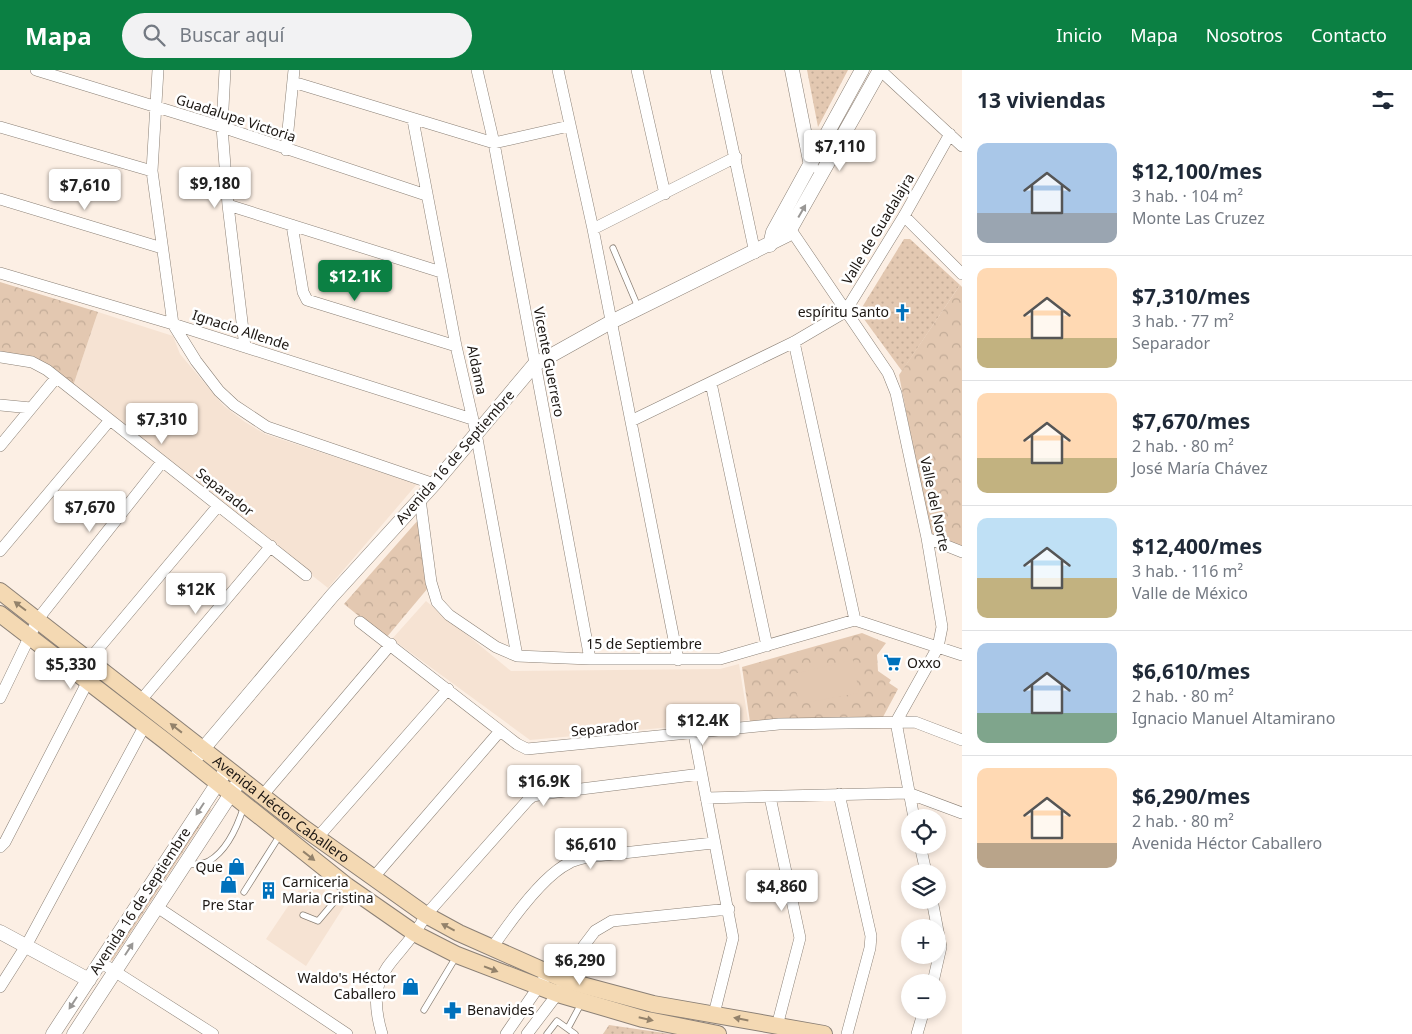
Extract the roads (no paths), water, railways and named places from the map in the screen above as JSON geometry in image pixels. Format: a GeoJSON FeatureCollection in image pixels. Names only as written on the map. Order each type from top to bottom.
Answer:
{"type":"FeatureCollection","features":[{"type":"Feature","properties":{"kind":"main road","name":"Avenida Héctor Caballero"},"geometry":{"type":"LineString","coordinates":[[0,591],[228,768],[230,785],[244,804],[347,886],[416,934],[457,956],[538,987],[564,981]]}},
{"type":"Feature","properties":{"kind":"main road","name":"Avenida Héctor Caballero"},"geometry":{"type":"LineString","coordinates":[[0,614],[87,683],[192,762],[230,785],[262,796],[426,915],[564,981],[652,1004],[824,1034]]}},
{"type":"Feature","properties":{"kind":"main road"},"geometry":{"type":"LineString","coordinates":[[285,836],[301,826]]}},
{"type":"Feature","properties":{"kind":"main road","name":"Avenida Héctor Caballero"},"geometry":{"type":"LineString","coordinates":[[564,981],[583,1001],[643,1019],[718,1034]]}},
{"type":"Feature","properties":{"kind":"street","name":"Guadalupe Victoria"},"geometry":{"type":"LineString","coordinates":[[36,70],[222,127],[286,150],[426,195]]}},
{"type":"Feature","properties":{"kind":"street"},"geometry":{"type":"LineString","coordinates":[[158,70],[152,171],[173,324],[210,380],[234,405],[267,427],[434,484]]}},
{"type":"Feature","properties":{"kind":"street"},"geometry":{"type":"LineString","coordinates":[[225,70],[222,127],[228,205],[245,347]]}},
{"type":"Feature","properties":{"kind":"street"},"geometry":{"type":"LineString","coordinates":[[286,150],[294,70]]}},
{"type":"Feature","properties":{"kind":"street","name":"Vicente Guerrero"},"geometry":{"type":"LineString","coordinates":[[477,70],[494,143],[590,659]]}},
{"type":"Feature","properties":{"kind":"street"},"geometry":{"type":"LineString","coordinates":[[558,70],[593,229],[678,660]]}},
{"type":"Feature","properties":{"kind":"street"},"geometry":{"type":"LineString","coordinates":[[637,70],[665,194]]}},
{"type":"Feature","properties":{"kind":"street"},"geometry":{"type":"LineString","coordinates":[[716,70],[755,253]]}},
{"type":"Feature","properties":{"kind":"street"},"geometry":{"type":"LineString","coordinates":[[792,70],[811,166]]}},
{"type":"Feature","properties":{"kind":"street"},"geometry":{"type":"LineString","coordinates":[[770,245],[773,232],[811,166],[862,70]]}},
{"type":"Feature","properties":{"kind":"street"},"geometry":{"type":"LineString","coordinates":[[880,70],[962,146]]}},
{"type":"Feature","properties":{"kind":"street","name":"Avenida 16 de Septiembre"},"geometry":{"type":"LineString","coordinates":[[192,762],[332,596],[434,484],[534,365],[611,322],[781,240],[791,230],[880,70]]}},
{"type":"Feature","properties":{"kind":"street"},"geometry":{"type":"LineString","coordinates":[[293,82],[413,120],[494,143],[569,126]]}},
{"type":"Feature","properties":{"kind":"street","name":"Aldama"},"geometry":{"type":"LineString","coordinates":[[413,120],[441,272],[476,433],[517,656]]}},
{"type":"Feature","properties":{"kind":"street"},"geometry":{"type":"LineString","coordinates":[[0,127],[152,171]]}},
{"type":"Feature","properties":{"kind":"street","name":"Valle de Guadalajra"},"geometry":{"type":"LineString","coordinates":[[631,421],[794,342],[845,312],[904,216],[950,134]]}},
{"type":"Feature","properties":{"kind":"street"},"geometry":{"type":"LineString","coordinates":[[593,229],[736,157]]}},
{"type":"Feature","properties":{"kind":"street"},"geometry":{"type":"LineString","coordinates":[[0,199],[162,248]]}},
{"type":"Feature","properties":{"kind":"street"},"geometry":{"type":"LineString","coordinates":[[228,205],[441,272]]}},
{"type":"Feature","properties":{"kind":"street"},"geometry":{"type":"LineString","coordinates":[[904,216],[962,274]]}},
{"type":"Feature","properties":{"kind":"street","name":"Valle del Norte"},"geometry":{"type":"LineString","coordinates":[[779,221],[791,230],[893,382],[927,538],[941,622],[938,647],[896,722]]}},
{"type":"Feature","properties":{"kind":"street"},"geometry":{"type":"LineString","coordinates":[[292,225],[303,292],[307,300],[456,346]]}},
{"type":"Feature","properties":{"kind":"street","name":"Ignacio Allende"},"geometry":{"type":"LineString","coordinates":[[0,273],[173,324],[472,419]]}},
{"type":"Feature","properties":{"kind":"street"},"geometry":{"type":"LineString","coordinates":[[794,342],[855,620],[962,655]]}},
{"type":"Feature","properties":{"kind":"street","name":"Separador"},"geometry":{"type":"LineString","coordinates":[[0,358],[38,364],[306,575]]}},
{"type":"Feature","properties":{"kind":"street"},"geometry":{"type":"LineString","coordinates":[[0,446],[56,378]]}},
{"type":"Feature","properties":{"kind":"street"},"geometry":{"type":"LineString","coordinates":[[710,383],[767,646]]}},
{"type":"Feature","properties":{"kind":"street"},"geometry":{"type":"LineString","coordinates":[[0,405],[31,408]]}},
{"type":"Feature","properties":{"kind":"street"},"geometry":{"type":"LineString","coordinates":[[0,551],[110,420]]}},
{"type":"Feature","properties":{"kind":"street"},"geometry":{"type":"LineString","coordinates":[[0,698],[38,619],[162,462]]}},
{"type":"Feature","properties":{"kind":"street","name":"15 de Septiembre"},"geometry":{"type":"LineString","coordinates":[[420,499],[431,582],[437,602],[449,615],[496,647],[517,656],[678,660],[726,658],[855,620]]}},
{"type":"Feature","properties":{"kind":"street"},"geometry":{"type":"LineString","coordinates":[[88,661],[218,506]]}},
{"type":"Feature","properties":{"kind":"street"},"geometry":{"type":"LineString","coordinates":[[927,538],[962,552]]}},
{"type":"Feature","properties":{"kind":"street"},"geometry":{"type":"LineString","coordinates":[[141,700],[271,546]]}},
{"type":"Feature","properties":{"kind":"street","name":"Separador"},"geometry":{"type":"LineString","coordinates":[[360,622],[523,747],[541,749],[779,724],[896,722],[915,722],[962,740]]}},
{"type":"Feature","properties":{"kind":"street"},"geometry":{"type":"LineString","coordinates":[[262,796],[391,644]]}},
{"type":"Feature","properties":{"kind":"street"},"geometry":{"type":"LineString","coordinates":[[0,847],[5,842],[87,683]]}},
{"type":"Feature","properties":{"kind":"street"},"geometry":{"type":"LineString","coordinates":[[318,837],[448,689]]}},
{"type":"Feature","properties":{"kind":"street"},"geometry":{"type":"LineString","coordinates":[[896,722],[912,809]]}},
{"type":"Feature","properties":{"kind":"street"},"geometry":{"type":"LineString","coordinates":[[0,987],[26,946],[145,725]]}},
{"type":"Feature","properties":{"kind":"street"},"geometry":{"type":"LineString","coordinates":[[373,878],[500,731]]}},
{"type":"Feature","properties":{"kind":"street"},"geometry":{"type":"LineString","coordinates":[[694,734],[733,938],[714,1014]]}},
{"type":"Feature","properties":{"kind":"street"},"geometry":{"type":"LineString","coordinates":[[382,1034],[376,1013],[377,985],[393,958],[416,934],[426,915],[533,796],[701,774]]}},
{"type":"Feature","properties":{"kind":"street","name":"Avenida 16 de Septiembre"},"geometry":{"type":"LineString","coordinates":[[77,1033],[184,865],[230,785]]}},
{"type":"Feature","properties":{"kind":"street","name":"Avenida 16 de Septiembre"},"geometry":{"type":"LineString","coordinates":[[53,1034],[100,962],[230,785]]}},
{"type":"Feature","properties":{"kind":"street"},"geometry":{"type":"LineString","coordinates":[[706,798],[908,793],[962,813]]}},
{"type":"Feature","properties":{"kind":"street"},"geometry":{"type":"LineString","coordinates":[[839,794],[871,936],[870,948],[847,1034]]}},
{"type":"Feature","properties":{"kind":"street"},"geometry":{"type":"LineString","coordinates":[[770,797],[800,938],[777,1026]]}},
{"type":"Feature","properties":{"kind":"street"},"geometry":{"type":"LineString","coordinates":[[492,948],[509,923],[550,876],[568,863],[587,857],[714,843]]}},
{"type":"Feature","properties":{"kind":"street"},"geometry":{"type":"LineString","coordinates":[[157,907],[347,1034]]}},
{"type":"Feature","properties":{"kind":"street"},"geometry":{"type":"LineString","coordinates":[[527,1034],[596,931],[612,921],[728,909]]}},
{"type":"Feature","properties":{"kind":"street"},"geometry":{"type":"LineString","coordinates":[[934,909],[941,946],[935,974]]}},
{"type":"Feature","properties":{"kind":"street"},"geometry":{"type":"LineString","coordinates":[[0,932],[89,980]]}},
{"type":"Feature","properties":{"kind":"street"},"geometry":{"type":"LineString","coordinates":[[100,962],[213,1034]]}},
{"type":"Feature","properties":{"kind":"street"},"geometry":{"type":"LineString","coordinates":[[506,1034],[548,973]]}},
{"type":"Feature","properties":{"kind":"street"},"geometry":{"type":"LineString","coordinates":[[917,1034],[921,1019]]}},
{"type":"Feature","properties":{"kind":"lane"},"geometry":{"type":"LineString","coordinates":[[613,248],[639,309]]}},
{"type":"Feature","properties":{"kind":"lane"},"geometry":{"type":"LineString","coordinates":[[184,865],[208,862],[220,852],[238,825],[244,804]]}},
{"type":"Feature","properties":{"kind":"lane"},"geometry":{"type":"LineString","coordinates":[[244,892],[285,836]]}},
{"type":"Feature","properties":{"kind":"lane"},"geometry":{"type":"LineString","coordinates":[[303,915],[318,921],[347,886]]}},
{"type":"Feature","properties":{"kind":"lane"},"geometry":{"type":"LineString","coordinates":[[424,1010],[457,956]]}},
{"type":"Feature","properties":{"kind":"lane"},"geometry":{"type":"LineString","coordinates":[[568,1028],[583,1001]]}},
{"type":"Feature","properties":{"kind":"lane"},"geometry":{"type":"LineString","coordinates":[[547,1034],[557,1021],[575,1034]]}},
{"type":"Feature","properties":{"kind":"place","name":"espíritu Santo"},"geometry":{"type":"Point","coordinates":[903,312]}},
{"type":"Feature","properties":{"kind":"place","name":"Oxxo"},"geometry":{"type":"Point","coordinates":[893,663]}},
{"type":"Feature","properties":{"kind":"place","name":"Que"},"geometry":{"type":"Point","coordinates":[237,867]}},
{"type":"Feature","properties":{"kind":"place","name":"Pre Star"},"geometry":{"type":"Point","coordinates":[228,885]}},
{"type":"Feature","properties":{"kind":"place","name":"Carniceria Maria Cristina"},"geometry":{"type":"Point","coordinates":[268,890]}},
{"type":"Feature","properties":{"kind":"place","name":"Waldo's Héctor Caballero"},"geometry":{"type":"Point","coordinates":[410,986]}},
{"type":"Feature","properties":{"kind":"place","name":"Benavides"},"geometry":{"type":"Point","coordinates":[453,1010]}}]}
